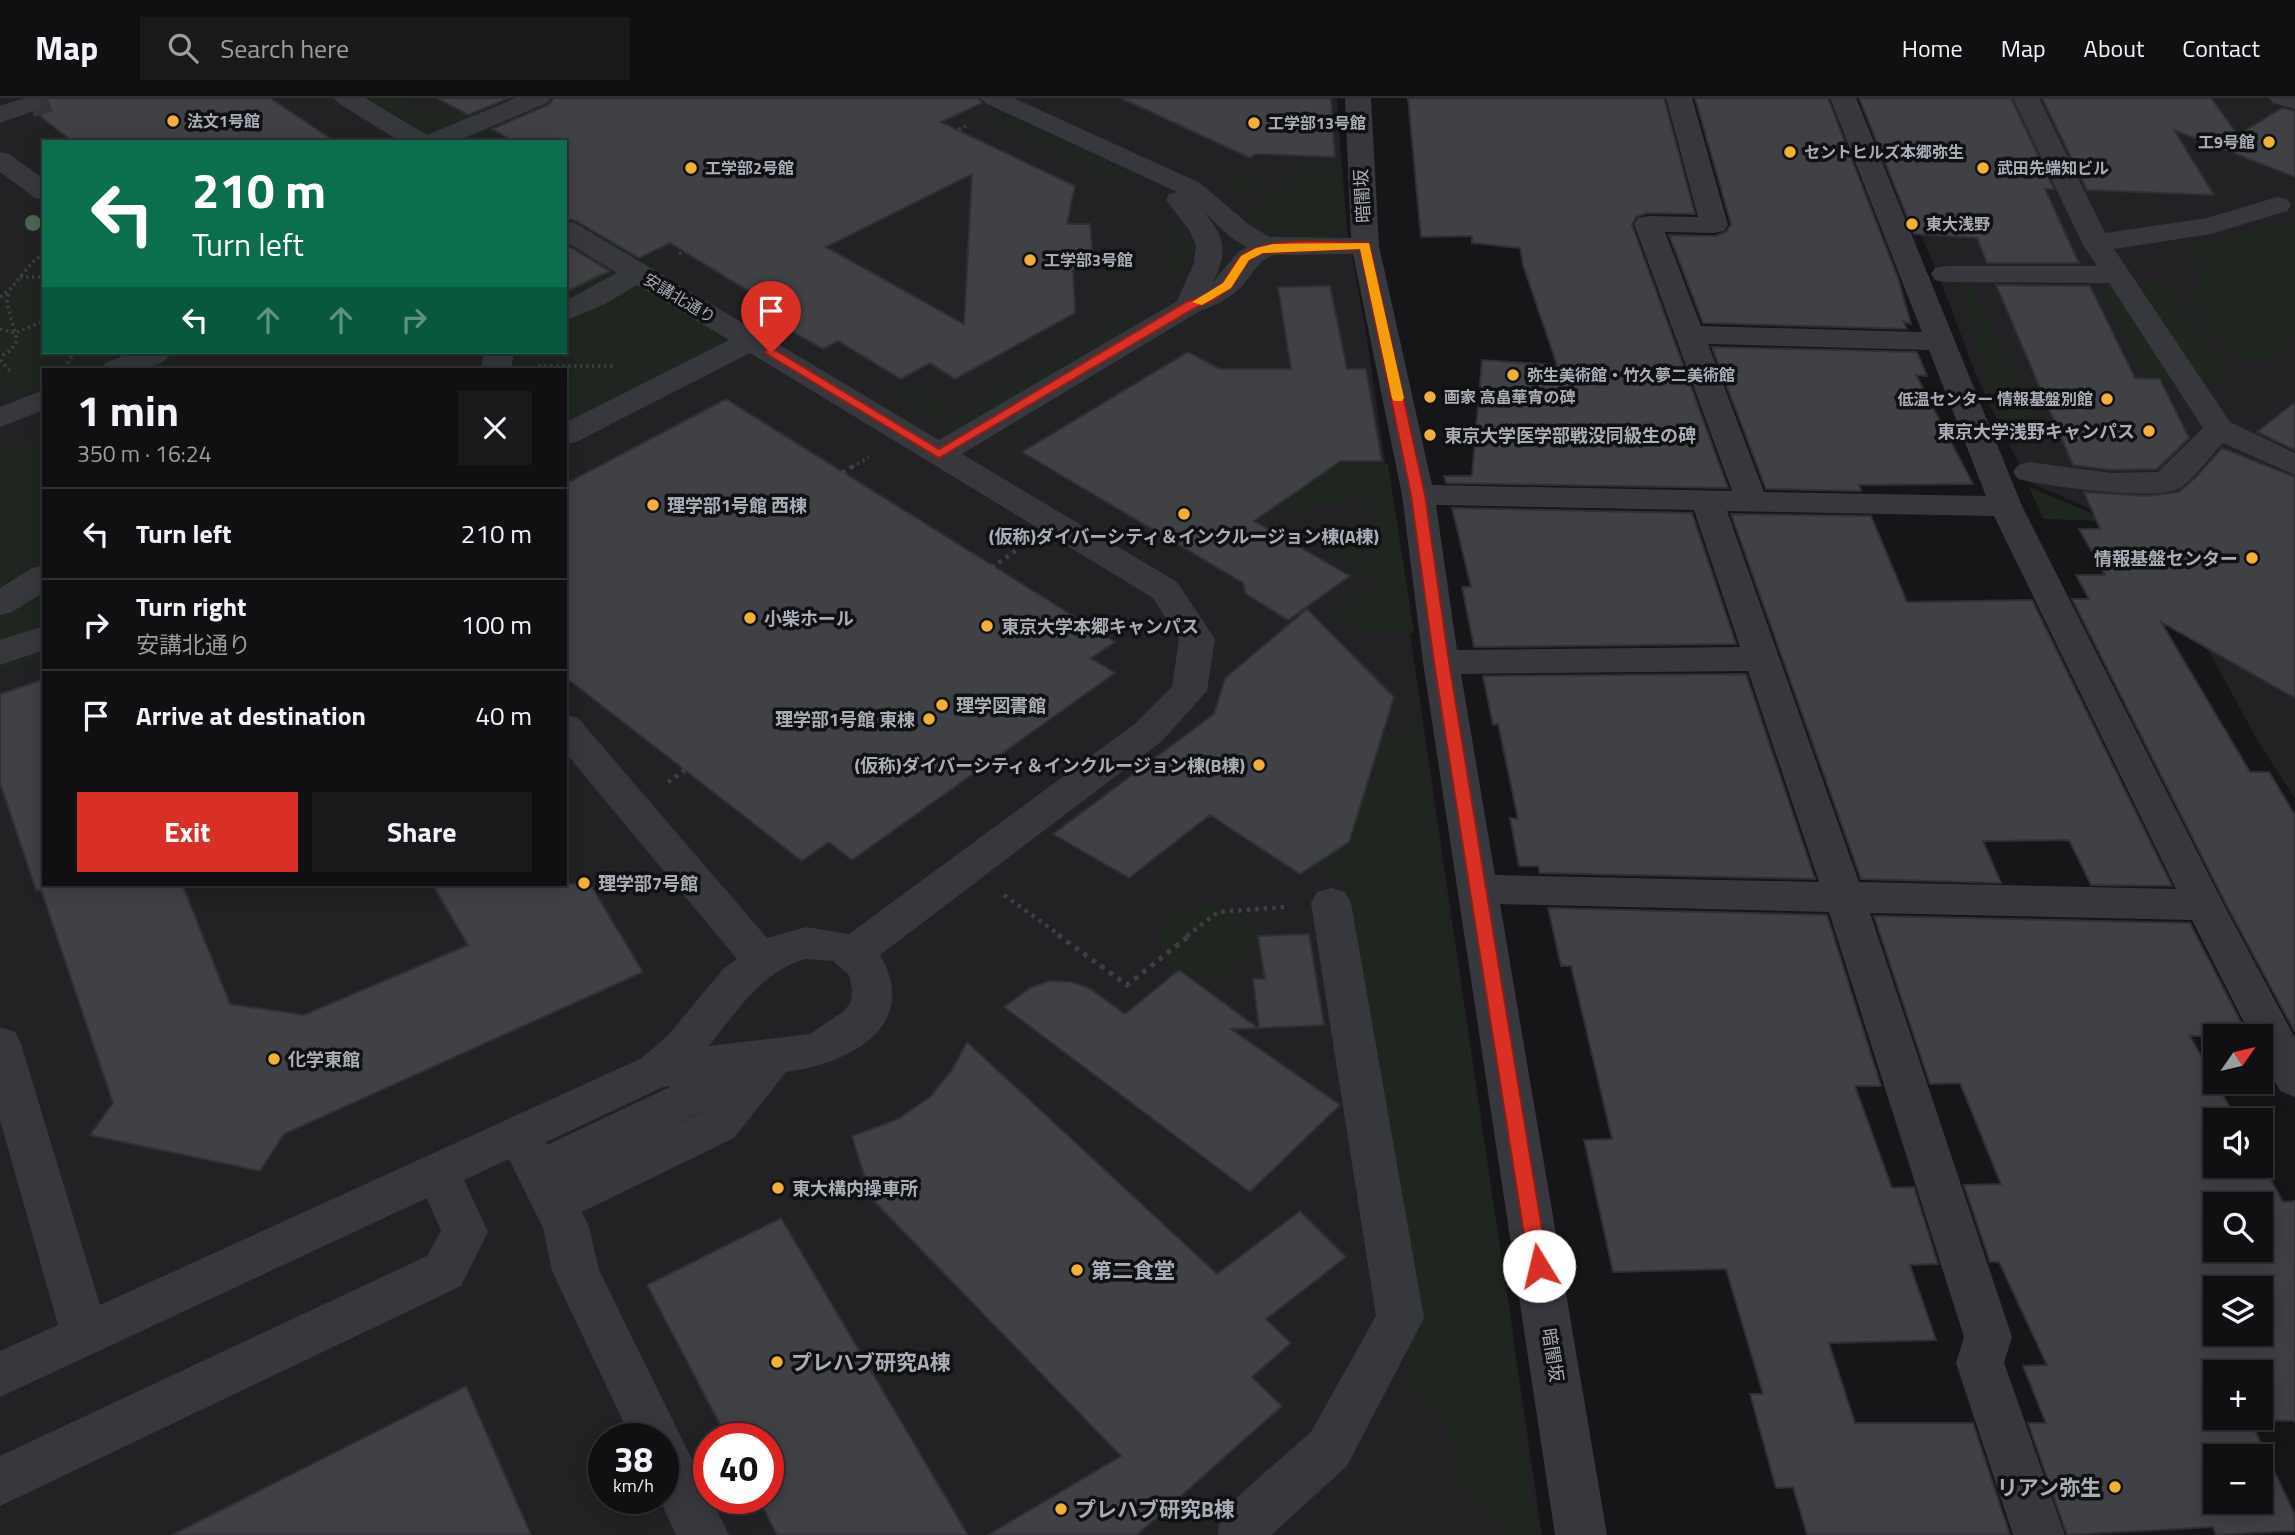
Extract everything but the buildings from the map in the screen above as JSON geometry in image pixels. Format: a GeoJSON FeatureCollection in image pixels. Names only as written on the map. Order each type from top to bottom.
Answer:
{"type":"FeatureCollection","features":[{"type":"Feature","properties":{"kind":"street"},"geometry":{"type":"LineString","coordinates":[[347,98],[417,140]]}},
{"type":"Feature","properties":{"kind":"street"},"geometry":{"type":"LineString","coordinates":[[437,140],[538,98]]}},
{"type":"Feature","properties":{"kind":"street","name":"暗闇坂"},"geometry":{"type":"LineString","coordinates":[[1358,98],[1365,246],[1418,495],[1441,662],[1581,1535]]}},
{"type":"Feature","properties":{"kind":"street"},"geometry":{"type":"LineString","coordinates":[[1679,98],[1714,225],[1647,224],[1752,502]]}},
{"type":"Feature","properties":{"kind":"street"},"geometry":{"type":"LineString","coordinates":[[1843,98],[2006,506],[2204,905],[2295,1079]]}},
{"type":"Feature","properties":{"kind":"street"},"geometry":{"type":"LineString","coordinates":[[2026,98],[2096,243],[2219,429],[2295,465]]}},
{"type":"Feature","properties":{"kind":"street"},"geometry":{"type":"LineString","coordinates":[[2282,98],[2295,101]]}},
{"type":"Feature","properties":{"kind":"street"},"geometry":{"type":"LineString","coordinates":[[1005,100],[1206,197],[1245,238],[1273,247],[1365,246]]}},
{"type":"Feature","properties":{"kind":"street"},"geometry":{"type":"LineString","coordinates":[[0,115],[30,104]]}},
{"type":"Feature","properties":{"kind":"street"},"geometry":{"type":"LineString","coordinates":[[0,160],[42,191]]}},
{"type":"Feature","properties":{"kind":"street"},"geometry":{"type":"LineString","coordinates":[[1167,180],[1177,198],[1205,232],[1211,247],[1209,261],[1194,290],[1191,305]]}},
{"type":"Feature","properties":{"kind":"street"},"geometry":{"type":"LineString","coordinates":[[2096,243],[2211,226],[2277,205]]}},
{"type":"Feature","properties":{"kind":"street","name":"安講北通り"},"geometry":{"type":"LineString","coordinates":[[567,230],[1166,590],[1197,639],[1189,691],[1149,732],[853,953]]}},
{"type":"Feature","properties":{"kind":"street"},"geometry":{"type":"LineString","coordinates":[[939,454],[1207,298],[1227,285],[1245,258],[1273,247]]}},
{"type":"Feature","properties":{"kind":"street"},"geometry":{"type":"LineString","coordinates":[[567,311],[637,273]]}},
{"type":"Feature","properties":{"kind":"street"},"geometry":{"type":"LineString","coordinates":[[1945,274],[2117,275]]}},
{"type":"Feature","properties":{"kind":"street"},"geometry":{"type":"LineString","coordinates":[[1689,335],[1940,341]]}},
{"type":"Feature","properties":{"kind":"street"},"geometry":{"type":"LineString","coordinates":[[567,434],[751,341]]}},
{"type":"Feature","properties":{"kind":"street"},"geometry":{"type":"LineString","coordinates":[[118,368],[153,354]]}},
{"type":"Feature","properties":{"kind":"street"},"geometry":{"type":"LineString","coordinates":[[0,418],[42,400]]}},
{"type":"Feature","properties":{"kind":"street"},"geometry":{"type":"LineString","coordinates":[[2029,472],[2112,483],[2167,482],[2219,429]]}},
{"type":"Feature","properties":{"kind":"street"},"geometry":{"type":"LineString","coordinates":[[1418,495],[2006,506]]}},
{"type":"Feature","properties":{"kind":"street"},"geometry":{"type":"LineString","coordinates":[[1707,501],[1845,898],[1988,1337],[1980,1363],[2039,1535]]}},
{"type":"Feature","properties":{"kind":"street"},"geometry":{"type":"LineString","coordinates":[[0,604],[42,577]]}},
{"type":"Feature","properties":{"kind":"street"},"geometry":{"type":"LineString","coordinates":[[0,653],[42,638]]}},
{"type":"Feature","properties":{"kind":"street"},"geometry":{"type":"LineString","coordinates":[[1441,662],[1762,659]]}},
{"type":"Feature","properties":{"kind":"street"},"geometry":{"type":"LineString","coordinates":[[567,729],[762,960]]}},
{"type":"Feature","properties":{"kind":"street"},"geometry":{"type":"LineString","coordinates":[[1479,890],[2204,905]]}},
{"type":"Feature","properties":{"kind":"street"},"geometry":{"type":"LineString","coordinates":[[1244,1535],[1245,1524],[1329,1449],[1400,1318],[1331,903]]}},
{"type":"Feature","properties":{"kind":"street"},"geometry":{"type":"LineString","coordinates":[[537,1169],[684,1046],[739,979],[762,960],[779,950],[806,943],[830,945],[853,953],[867,968],[874,988],[868,1010],[854,1029],[833,1044],[814,1051],[657,1070]]}},
{"type":"Feature","properties":{"kind":"street"},"geometry":{"type":"LineString","coordinates":[[0,1044],[85,1336]]}},
{"type":"Feature","properties":{"kind":"street"},"geometry":{"type":"LineString","coordinates":[[0,1375],[438,1172],[537,1169],[718,1125],[773,1057]]}},
{"type":"Feature","properties":{"kind":"street"},"geometry":{"type":"LineString","coordinates":[[537,1169],[566,1227],[576,1271],[649,1423]]}},
{"type":"Feature","properties":{"kind":"street"},"geometry":{"type":"LineString","coordinates":[[0,1482],[444,1271],[465,1232],[438,1172]]}},
{"type":"Feature","properties":{"kind":"street"},"geometry":{"type":"LineString","coordinates":[[679,1487],[702,1535]]}},
{"type":"Feature","properties":{"kind":"path"},"geometry":{"type":"LineString","coordinates":[[637,273],[734,228],[785,210],[966,127],[1005,100]]}},
{"type":"Feature","properties":{"kind":"path"},"geometry":{"type":"LineString","coordinates":[[792,139],[882,182]]}},
{"type":"Feature","properties":{"kind":"path"},"geometry":{"type":"LineString","coordinates":[[14,377],[0,358],[11,350],[17,341],[7,303],[8,294],[19,277],[42,255]]}},
{"type":"Feature","properties":{"kind":"path"},"geometry":{"type":"LineString","coordinates":[[19,277],[42,277]]}},
{"type":"Feature","properties":{"kind":"path"},"geometry":{"type":"LineString","coordinates":[[0,297],[8,294]]}},
{"type":"Feature","properties":{"kind":"path"},"geometry":{"type":"LineString","coordinates":[[0,329],[15,333],[42,322]]}},
{"type":"Feature","properties":{"kind":"path"},"geometry":{"type":"LineString","coordinates":[[498,362],[619,366]]}},
{"type":"Feature","properties":{"kind":"path"},"geometry":{"type":"LineString","coordinates":[[813,490],[874,454]]}},
{"type":"Feature","properties":{"kind":"path"},"geometry":{"type":"LineString","coordinates":[[589,619],[796,499]]}},
{"type":"Feature","properties":{"kind":"path"},"geometry":{"type":"LineString","coordinates":[[672,544],[692,558]]}},
{"type":"Feature","properties":{"kind":"path"},"geometry":{"type":"LineString","coordinates":[[964,587],[1023,546]]}},
{"type":"Feature","properties":{"kind":"path"},"geometry":{"type":"LineString","coordinates":[[739,731],[949,597]]}},
{"type":"Feature","properties":{"kind":"path"},"geometry":{"type":"LineString","coordinates":[[567,631],[571,628]]}},
{"type":"Feature","properties":{"kind":"path"},"geometry":{"type":"LineString","coordinates":[[633,807],[723,743]]}},
{"type":"Feature","properties":{"kind":"path"},"geometry":{"type":"LineString","coordinates":[[967,868],[1127,985],[1218,912],[1331,903]]}},
{"type":"Feature","properties":{"kind":"shaded area","name":"東京大学本郷キャンパス"},"geometry":{"type":"Polygon","coordinates":[[[0,98],[1337,98],[1345,217],[1367,339],[1542,1535],[0,1535],[0,98]]]}},
{"type":"Feature","properties":{"kind":"shaded area"},"geometry":{"type":"Polygon","coordinates":[[[364,98],[400,98],[429,115],[471,98],[577,98],[480,139],[429,135],[364,98]]]}},
{"type":"Feature","properties":{"kind":"shaded area","name":"東京大学浅野キャンパス"},"geometry":{"type":"Polygon","coordinates":[[[1859,98],[2295,98],[2295,799],[2256,738],[2145,533],[2027,481],[1978,380],[1938,274],[1859,98]]]}},
{"type":"Feature","properties":{"kind":"shaded area"},"geometry":{"type":"Polygon","coordinates":[[[1009,115],[1135,176],[1132,182],[1122,183],[996,122],[999,117],[1009,115]]]}},
{"type":"Feature","properties":{"kind":"shaded area"},"geometry":{"type":"Polygon","coordinates":[[[1315,164],[1342,167],[1347,229],[1318,242],[1259,228],[1244,213],[1304,169],[1315,164]]]}},
{"type":"Feature","properties":{"kind":"shaded area"},"geometry":{"type":"Polygon","coordinates":[[[1237,171],[1263,174],[1251,190],[1233,197],[1231,175],[1237,171]]]}},
{"type":"Feature","properties":{"kind":"shaded area"},"geometry":{"type":"Polygon","coordinates":[[[567,216],[627,244],[751,341],[567,434],[567,368],[496,368],[499,354],[567,354],[567,216]]]}},
{"type":"Feature","properties":{"kind":"shaded area"},"geometry":{"type":"Polygon","coordinates":[[[1159,218],[1189,236],[1195,248],[1182,268],[1163,281],[1157,279],[1170,263],[1174,249],[1168,235],[1154,220],[1159,218]]]}},
{"type":"Feature","properties":{"kind":"shaded area"},"geometry":{"type":"Polygon","coordinates":[[[2280,224],[2295,224],[2295,290],[2292,293],[2295,295],[2295,336],[2269,363],[2232,354],[2193,302],[2202,268],[2180,249],[2280,224]]]}},
{"type":"Feature","properties":{"kind":"shaded area"},"geometry":{"type":"Polygon","coordinates":[[[42,255],[42,354],[176,354],[181,358],[159,368],[42,368],[42,393],[25,388],[0,398],[0,297],[12,288],[42,255]]]}},
{"type":"Feature","properties":{"kind":"shaded area"},"geometry":{"type":"Polygon","coordinates":[[[2161,281],[2208,339],[2232,378],[2174,384],[2145,374],[2099,290],[2161,281]]]}},
{"type":"Feature","properties":{"kind":"shaded area"},"geometry":{"type":"Polygon","coordinates":[[[1960,284],[1972,285],[2031,415],[2029,425],[2012,426],[1988,379],[1960,284]]]}},
{"type":"Feature","properties":{"kind":"shaded area"},"geometry":{"type":"Polygon","coordinates":[[[1136,323],[1136,332],[970,429],[954,430],[896,396],[912,387],[960,415],[1120,324],[1136,323]]]}},
{"type":"Feature","properties":{"kind":"shaded area"},"geometry":{"type":"Polygon","coordinates":[[[42,435],[42,657],[0,671],[0,454],[42,435]]]}},
{"type":"Feature","properties":{"kind":"shaded area"},"geometry":{"type":"Polygon","coordinates":[[[1388,464],[1414,633],[1373,634],[1327,620],[1378,583],[1320,545],[1375,547],[1370,497],[1275,512],[1336,465],[1388,464]]]}},
{"type":"Feature","properties":{"kind":"shaded area"},"geometry":{"type":"Polygon","coordinates":[[[2029,487],[2110,521],[2043,519],[2029,487]]]}},
{"type":"Feature","properties":{"kind":"shaded area"},"geometry":{"type":"Polygon","coordinates":[[[1418,715],[1513,1333],[1534,1535],[1512,1535],[1506,1532],[1461,1488],[1448,1424],[1413,1395],[1348,887],[1296,855],[1380,770],[1350,751],[1384,724],[1389,736],[1407,734],[1418,715]]]}},
{"type":"Feature","properties":{"kind":"shaded area"},"geometry":{"type":"Polygon","coordinates":[[[1203,904],[1235,913],[1251,927],[1254,943],[1248,958],[1233,970],[1213,977],[1191,975],[1169,962],[1161,948],[1161,932],[1169,918],[1182,909],[1203,904]]]}},
{"type":"Feature","properties":{"kind":"tunnel"},"geometry":{"type":"LineString","coordinates":[[30,104],[48,98]]}},
{"type":"Feature","properties":{"kind":"slow traffic"},"geometry":{"type":"LineString","coordinates":[[1198,302],[1227,285],[1245,258],[1260,250],[1273,247],[1365,246],[1398,398]]}},
{"type":"Feature","properties":{"kind":"place","name":"法文1号館"},"geometry":{"type":"Point","coordinates":[173,121]}},
{"type":"Feature","properties":{"kind":"place","name":"工学部13号館"},"geometry":{"type":"Point","coordinates":[1254,123]}},
{"type":"Feature","properties":{"kind":"place","name":"工9号館"},"geometry":{"type":"Point","coordinates":[2269,142]}},
{"type":"Feature","properties":{"kind":"place","name":"セントヒルズ本郷弥生"},"geometry":{"type":"Point","coordinates":[1790,152]}},
{"type":"Feature","properties":{"kind":"place","name":"工学部2号館"},"geometry":{"type":"Point","coordinates":[691,168]}},
{"type":"Feature","properties":{"kind":"place","name":"武田先端知ビル"},"geometry":{"type":"Point","coordinates":[1983,168]}},
{"type":"Feature","properties":{"kind":"place","name":"東大浅野"},"geometry":{"type":"Point","coordinates":[1912,224]}},
{"type":"Feature","properties":{"kind":"place","name":"工学部3号館"},"geometry":{"type":"Point","coordinates":[1030,260]}},
{"type":"Feature","properties":{"kind":"place","name":"弥生美術館・竹久夢二美術館"},"geometry":{"type":"Point","coordinates":[1513,375]}},
{"type":"Feature","properties":{"kind":"place","name":"画家 高畠華宵の碑"},"geometry":{"type":"Point","coordinates":[1430,397]}},
{"type":"Feature","properties":{"kind":"place","name":"低温センター 情報基盤別館"},"geometry":{"type":"Point","coordinates":[2107,399]}},
{"type":"Feature","properties":{"kind":"place","name":"東京大学浅野キャンパス"},"geometry":{"type":"Point","coordinates":[2149,431]}},
{"type":"Feature","properties":{"kind":"place","name":"東京大学医学部戦没同級生の碑"},"geometry":{"type":"Point","coordinates":[1430,435]}},
{"type":"Feature","properties":{"kind":"place","name":"理学部1号館 西棟"},"geometry":{"type":"Point","coordinates":[653,505]}},
{"type":"Feature","properties":{"kind":"place","name":"(仮称)ダイバーシティ＆インクルージョン棟(A棟)"},"geometry":{"type":"Point","coordinates":[1184,514]}},
{"type":"Feature","properties":{"kind":"place","name":"情報基盤センター"},"geometry":{"type":"Point","coordinates":[2252,558]}},
{"type":"Feature","properties":{"kind":"place","name":"小柴ホール"},"geometry":{"type":"Point","coordinates":[750,618]}},
{"type":"Feature","properties":{"kind":"place","name":"東京大学本郷キャンパス"},"geometry":{"type":"Point","coordinates":[987,626]}},
{"type":"Feature","properties":{"kind":"place","name":"理学図書館"},"geometry":{"type":"Point","coordinates":[942,705]}},
{"type":"Feature","properties":{"kind":"place","name":"理学部1号館 東棟"},"geometry":{"type":"Point","coordinates":[929,719]}},
{"type":"Feature","properties":{"kind":"place","name":"(仮称)ダイバーシティ＆インクルージョン棟(B棟)"},"geometry":{"type":"Point","coordinates":[1259,765]}},
{"type":"Feature","properties":{"kind":"place","name":"理学部7号館"},"geometry":{"type":"Point","coordinates":[584,883]}},
{"type":"Feature","properties":{"kind":"place","name":"化学東館"},"geometry":{"type":"Point","coordinates":[274,1059]}},
{"type":"Feature","properties":{"kind":"place","name":"東大構内操車所"},"geometry":{"type":"Point","coordinates":[778,1188]}},
{"type":"Feature","properties":{"kind":"place","name":"第二食堂"},"geometry":{"type":"Point","coordinates":[1077,1270]}},
{"type":"Feature","properties":{"kind":"place","name":"プレハブ研究A棟"},"geometry":{"type":"Point","coordinates":[777,1362]}},
{"type":"Feature","properties":{"kind":"place","name":"リアン弥生"},"geometry":{"type":"Point","coordinates":[2115,1487]}},
{"type":"Feature","properties":{"kind":"place","name":"プレハブ研究B棟"},"geometry":{"type":"Point","coordinates":[1061,1509]}},
{"type":"Feature","properties":{"kind":"route"},"geometry":{"type":"LineString","coordinates":[[771,353],[939,454],[1207,298],[1227,285],[1245,258],[1260,250],[1273,247],[1365,246],[1418,495],[1441,662],[1539,1266]]}}]}
